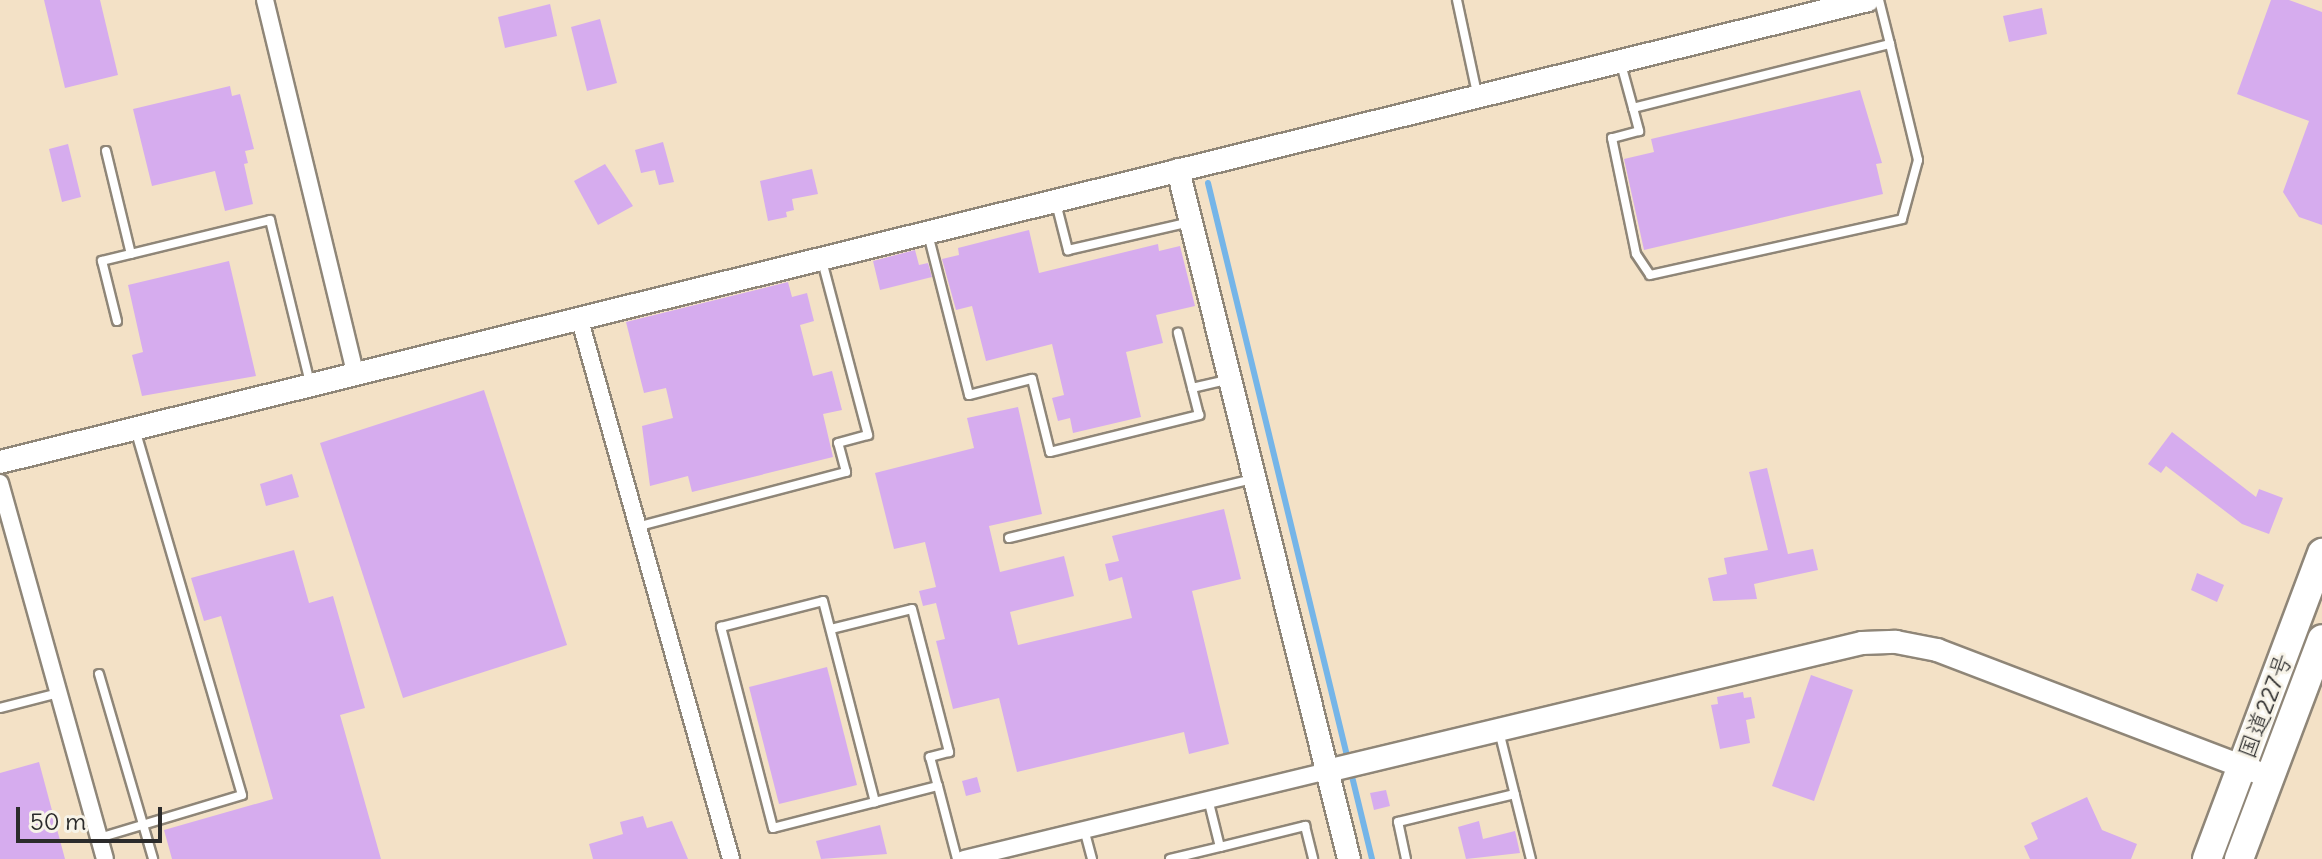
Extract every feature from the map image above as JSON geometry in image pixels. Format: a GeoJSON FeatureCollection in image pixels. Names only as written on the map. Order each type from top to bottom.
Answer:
{"type":"FeatureCollection","features":[{"type":"Feature","properties":{"kind":"highway","name":"国道227号"},"geometry":{"type":"LineString","coordinates":[[2207,859],[2322,553]]}},
{"type":"Feature","properties":{"kind":"highway","name":"国道227号"},"geometry":{"type":"LineString","coordinates":[[2239,859],[2322,639]]}},
{"type":"Feature","properties":{"kind":"street"},"geometry":{"type":"LineString","coordinates":[[265,0],[355,372]]}},
{"type":"Feature","properties":{"kind":"street"},"geometry":{"type":"LineString","coordinates":[[0,462],[927,229],[1868,0]]}},
{"type":"Feature","properties":{"kind":"street"},"geometry":{"type":"LineString","coordinates":[[1178,170],[1254,478],[1341,767],[1349,859]]}},
{"type":"Feature","properties":{"kind":"street"},"geometry":{"type":"LineString","coordinates":[[579,317],[731,859]]}},
{"type":"Feature","properties":{"kind":"street"},"geometry":{"type":"LineString","coordinates":[[0,483],[105,859]]}},
{"type":"Feature","properties":{"kind":"street"},"geometry":{"type":"LineString","coordinates":[[964,859],[1862,643],[1896,642],[1937,650],[2269,777]]}},
{"type":"Feature","properties":{"kind":"lane"},"geometry":{"type":"LineString","coordinates":[[1457,0],[1477,94]]}},
{"type":"Feature","properties":{"kind":"lane"},"geometry":{"type":"LineString","coordinates":[[1621,61],[1639,131],[1612,138],[1636,254],[1650,275],[1902,219],[1918,160],[1879,0]]}},
{"type":"Feature","properties":{"kind":"lane"},"geometry":{"type":"LineString","coordinates":[[1633,108],[1890,44]]}},
{"type":"Feature","properties":{"kind":"lane"},"geometry":{"type":"LineString","coordinates":[[106,151],[131,254]]}},
{"type":"Feature","properties":{"kind":"lane"},"geometry":{"type":"LineString","coordinates":[[1055,199],[1068,250],[1191,222]]}},
{"type":"Feature","properties":{"kind":"lane"},"geometry":{"type":"LineString","coordinates":[[117,321],[102,261],[270,220],[310,384]]}},
{"type":"Feature","properties":{"kind":"lane"},"geometry":{"type":"LineString","coordinates":[[927,229],[969,395],[1032,379],[1050,452],[1199,415],[1178,333]]}},
{"type":"Feature","properties":{"kind":"lane"},"geometry":{"type":"LineString","coordinates":[[640,526],[846,472],[838,443],[868,435],[821,256]]}},
{"type":"Feature","properties":{"kind":"lane"},"geometry":{"type":"LineString","coordinates":[[1192,388],[1230,380]]}},
{"type":"Feature","properties":{"kind":"lane"},"geometry":{"type":"LineString","coordinates":[[99,838],[242,795],[134,428]]}},
{"type":"Feature","properties":{"kind":"lane"},"geometry":{"type":"LineString","coordinates":[[1009,538],[1254,478]]}},
{"type":"Feature","properties":{"kind":"lane"},"geometry":{"type":"LineString","coordinates":[[875,802],[823,601],[721,627],[773,828],[938,786]]}},
{"type":"Feature","properties":{"kind":"lane"},"geometry":{"type":"LineString","coordinates":[[831,629],[912,609],[949,752],[930,757],[957,859]]}},
{"type":"Feature","properties":{"kind":"lane"},"geometry":{"type":"LineString","coordinates":[[99,674],[153,859]]}},
{"type":"Feature","properties":{"kind":"lane"},"geometry":{"type":"LineString","coordinates":[[0,708],[59,693]]}},
{"type":"Feature","properties":{"kind":"lane"},"geometry":{"type":"LineString","coordinates":[[1499,730],[1531,859]]}},
{"type":"Feature","properties":{"kind":"lane"},"geometry":{"type":"LineString","coordinates":[[1406,859],[1398,822],[1515,794]]}},
{"type":"Feature","properties":{"kind":"lane"},"geometry":{"type":"LineString","coordinates":[[1208,799],[1220,847]]}},
{"type":"Feature","properties":{"kind":"lane"},"geometry":{"type":"LineString","coordinates":[[1170,859],[1305,826],[1313,859]]}},
{"type":"Feature","properties":{"kind":"lane"},"geometry":{"type":"LineString","coordinates":[[1084,828],[1092,859]]}},
{"type":"Feature","properties":{"kind":"building"},"geometry":{"type":"Polygon","coordinates":[[[44,0],[100,0],[118,75],[65,88],[44,0]]]}},
{"type":"Feature","properties":{"kind":"building"},"geometry":{"type":"Polygon","coordinates":[[[2271,0],[2289,0],[2322,12],[2322,225],[2299,217],[2283,192],[2309,121],[2237,94],[2271,0]]]}},
{"type":"Feature","properties":{"kind":"building"},"geometry":{"type":"Polygon","coordinates":[[[550,4],[557,36],[505,48],[498,17],[550,4]]]}},
{"type":"Feature","properties":{"kind":"building"},"geometry":{"type":"Polygon","coordinates":[[[2042,8],[2047,34],[2009,42],[2003,16],[2042,8]]]}},
{"type":"Feature","properties":{"kind":"building"},"geometry":{"type":"Polygon","coordinates":[[[600,19],[617,83],[587,91],[571,27],[600,19]]]}},
{"type":"Feature","properties":{"kind":"building"},"geometry":{"type":"Polygon","coordinates":[[[230,86],[232,96],[240,94],[254,149],[245,151],[248,163],[244,164],[253,204],[225,211],[215,171],[152,186],[133,109],[230,86]]]}},
{"type":"Feature","properties":{"kind":"building"},"geometry":{"type":"Polygon","coordinates":[[[1860,90],[1882,163],[1876,164],[1883,194],[1644,250],[1624,159],[1654,152],[1651,139],[1860,90]]]}},
{"type":"Feature","properties":{"kind":"building"},"geometry":{"type":"Polygon","coordinates":[[[663,142],[674,182],[659,185],[655,170],[641,173],[635,150],[663,142]]]}},
{"type":"Feature","properties":{"kind":"building"},"geometry":{"type":"Polygon","coordinates":[[[68,144],[81,197],[62,202],[49,149],[68,144]]]}},
{"type":"Feature","properties":{"kind":"building"},"geometry":{"type":"Polygon","coordinates":[[[605,164],[633,206],[598,225],[574,181],[605,164]]]}},
{"type":"Feature","properties":{"kind":"building"},"geometry":{"type":"Polygon","coordinates":[[[812,169],[818,194],[792,199],[794,210],[786,212],[787,217],[768,221],[760,181],[812,169]]]}},
{"type":"Feature","properties":{"kind":"building"},"geometry":{"type":"Polygon","coordinates":[[[1029,230],[1039,273],[1158,244],[1159,251],[1180,246],[1195,306],[1156,315],[1163,343],[1126,352],[1141,417],[1073,433],[1070,418],[1058,421],[1052,398],[1064,395],[1052,344],[986,361],[972,306],[956,310],[942,259],[959,255],[958,248],[1029,230]]]}},
{"type":"Feature","properties":{"kind":"building"},"geometry":{"type":"Polygon","coordinates":[[[915,250],[919,265],[928,263],[932,277],[880,290],[873,261],[915,250]]]}},
{"type":"Feature","properties":{"kind":"building"},"geometry":{"type":"Polygon","coordinates":[[[229,261],[256,376],[142,396],[132,355],[143,352],[128,285],[229,261]]]}},
{"type":"Feature","properties":{"kind":"building"},"geometry":{"type":"Polygon","coordinates":[[[788,282],[792,297],[807,293],[814,321],[800,325],[813,376],[832,371],[842,410],[823,414],[833,457],[692,492],[688,476],[650,486],[642,426],[673,418],[666,388],[644,393],[626,322],[788,282]]]}},
{"type":"Feature","properties":{"kind":"building"},"geometry":{"type":"Polygon","coordinates":[[[484,390],[567,645],[403,698],[320,443],[484,390]]]}},
{"type":"Feature","properties":{"kind":"building"},"geometry":{"type":"Polygon","coordinates":[[[1018,407],[1042,514],[989,526],[1000,572],[1064,556],[1074,596],[1010,612],[1018,645],[1132,618],[1122,577],[1109,581],[1105,564],[1119,561],[1112,536],[1224,509],[1241,579],[1192,591],[1229,744],[1189,754],[1184,732],[1017,772],[999,698],[953,709],[936,641],[945,639],[936,603],[923,606],[919,591],[936,587],[925,542],[894,549],[875,473],[974,448],[967,418],[1018,407]]]}},
{"type":"Feature","properties":{"kind":"building"},"geometry":{"type":"Polygon","coordinates":[[[2172,432],[2256,497],[2259,489],[2283,498],[2269,534],[2242,524],[2166,466],[2161,473],[2148,464],[2172,432]]]}},
{"type":"Feature","properties":{"kind":"building"},"geometry":{"type":"Polygon","coordinates":[[[1767,468],[1788,554],[1813,549],[1818,570],[1754,584],[1757,599],[1713,601],[1708,578],[1727,574],[1724,558],[1768,550],[1749,472],[1767,468]]]}},
{"type":"Feature","properties":{"kind":"building"},"geometry":{"type":"Polygon","coordinates":[[[292,474],[299,497],[266,506],[260,484],[292,474]]]}},
{"type":"Feature","properties":{"kind":"building"},"geometry":{"type":"Polygon","coordinates":[[[294,550],[309,603],[333,596],[365,708],[340,715],[381,859],[172,859],[164,830],[273,799],[221,616],[204,621],[191,578],[294,550]]]}},
{"type":"Feature","properties":{"kind":"building"},"geometry":{"type":"Polygon","coordinates":[[[2197,573],[2224,585],[2217,602],[2191,590],[2197,573]]]}},
{"type":"Feature","properties":{"kind":"building"},"geometry":{"type":"Polygon","coordinates":[[[827,667],[857,785],[779,804],[749,687],[827,667]]]}},
{"type":"Feature","properties":{"kind":"building"},"geometry":{"type":"Polygon","coordinates":[[[1811,675],[1853,690],[1814,801],[1772,786],[1811,675]]]}},
{"type":"Feature","properties":{"kind":"building"},"geometry":{"type":"Polygon","coordinates":[[[1743,692],[1744,698],[1751,697],[1755,718],[1746,720],[1750,743],[1720,749],[1711,705],[1718,704],[1717,697],[1743,692]]]}},
{"type":"Feature","properties":{"kind":"building"},"geometry":{"type":"Polygon","coordinates":[[[39,762],[65,859],[0,859],[0,773],[39,762]]]}},
{"type":"Feature","properties":{"kind":"building"},"geometry":{"type":"Polygon","coordinates":[[[977,777],[981,792],[966,796],[962,781],[977,777]]]}},
{"type":"Feature","properties":{"kind":"building"},"geometry":{"type":"Polygon","coordinates":[[[1386,790],[1390,806],[1374,810],[1370,793],[1386,790]]]}},
{"type":"Feature","properties":{"kind":"building"},"geometry":{"type":"Polygon","coordinates":[[[2087,797],[2102,830],[2137,844],[2131,859],[2030,859],[2024,846],[2038,839],[2031,823],[2087,797]]]}},
{"type":"Feature","properties":{"kind":"building"},"geometry":{"type":"Polygon","coordinates":[[[643,816],[647,828],[672,821],[688,859],[593,859],[589,844],[623,834],[620,822],[643,816]]]}},
{"type":"Feature","properties":{"kind":"building"},"geometry":{"type":"Polygon","coordinates":[[[1479,821],[1483,839],[1515,831],[1520,853],[1466,859],[1458,827],[1479,821]]]}},
{"type":"Feature","properties":{"kind":"building"},"geometry":{"type":"Polygon","coordinates":[[[880,825],[887,854],[821,859],[816,841],[880,825]]]}},
{"type":"Feature","properties":{"kind":"waterway"},"geometry":{"type":"LineString","coordinates":[[1208,183],[1372,859]]}}]}
